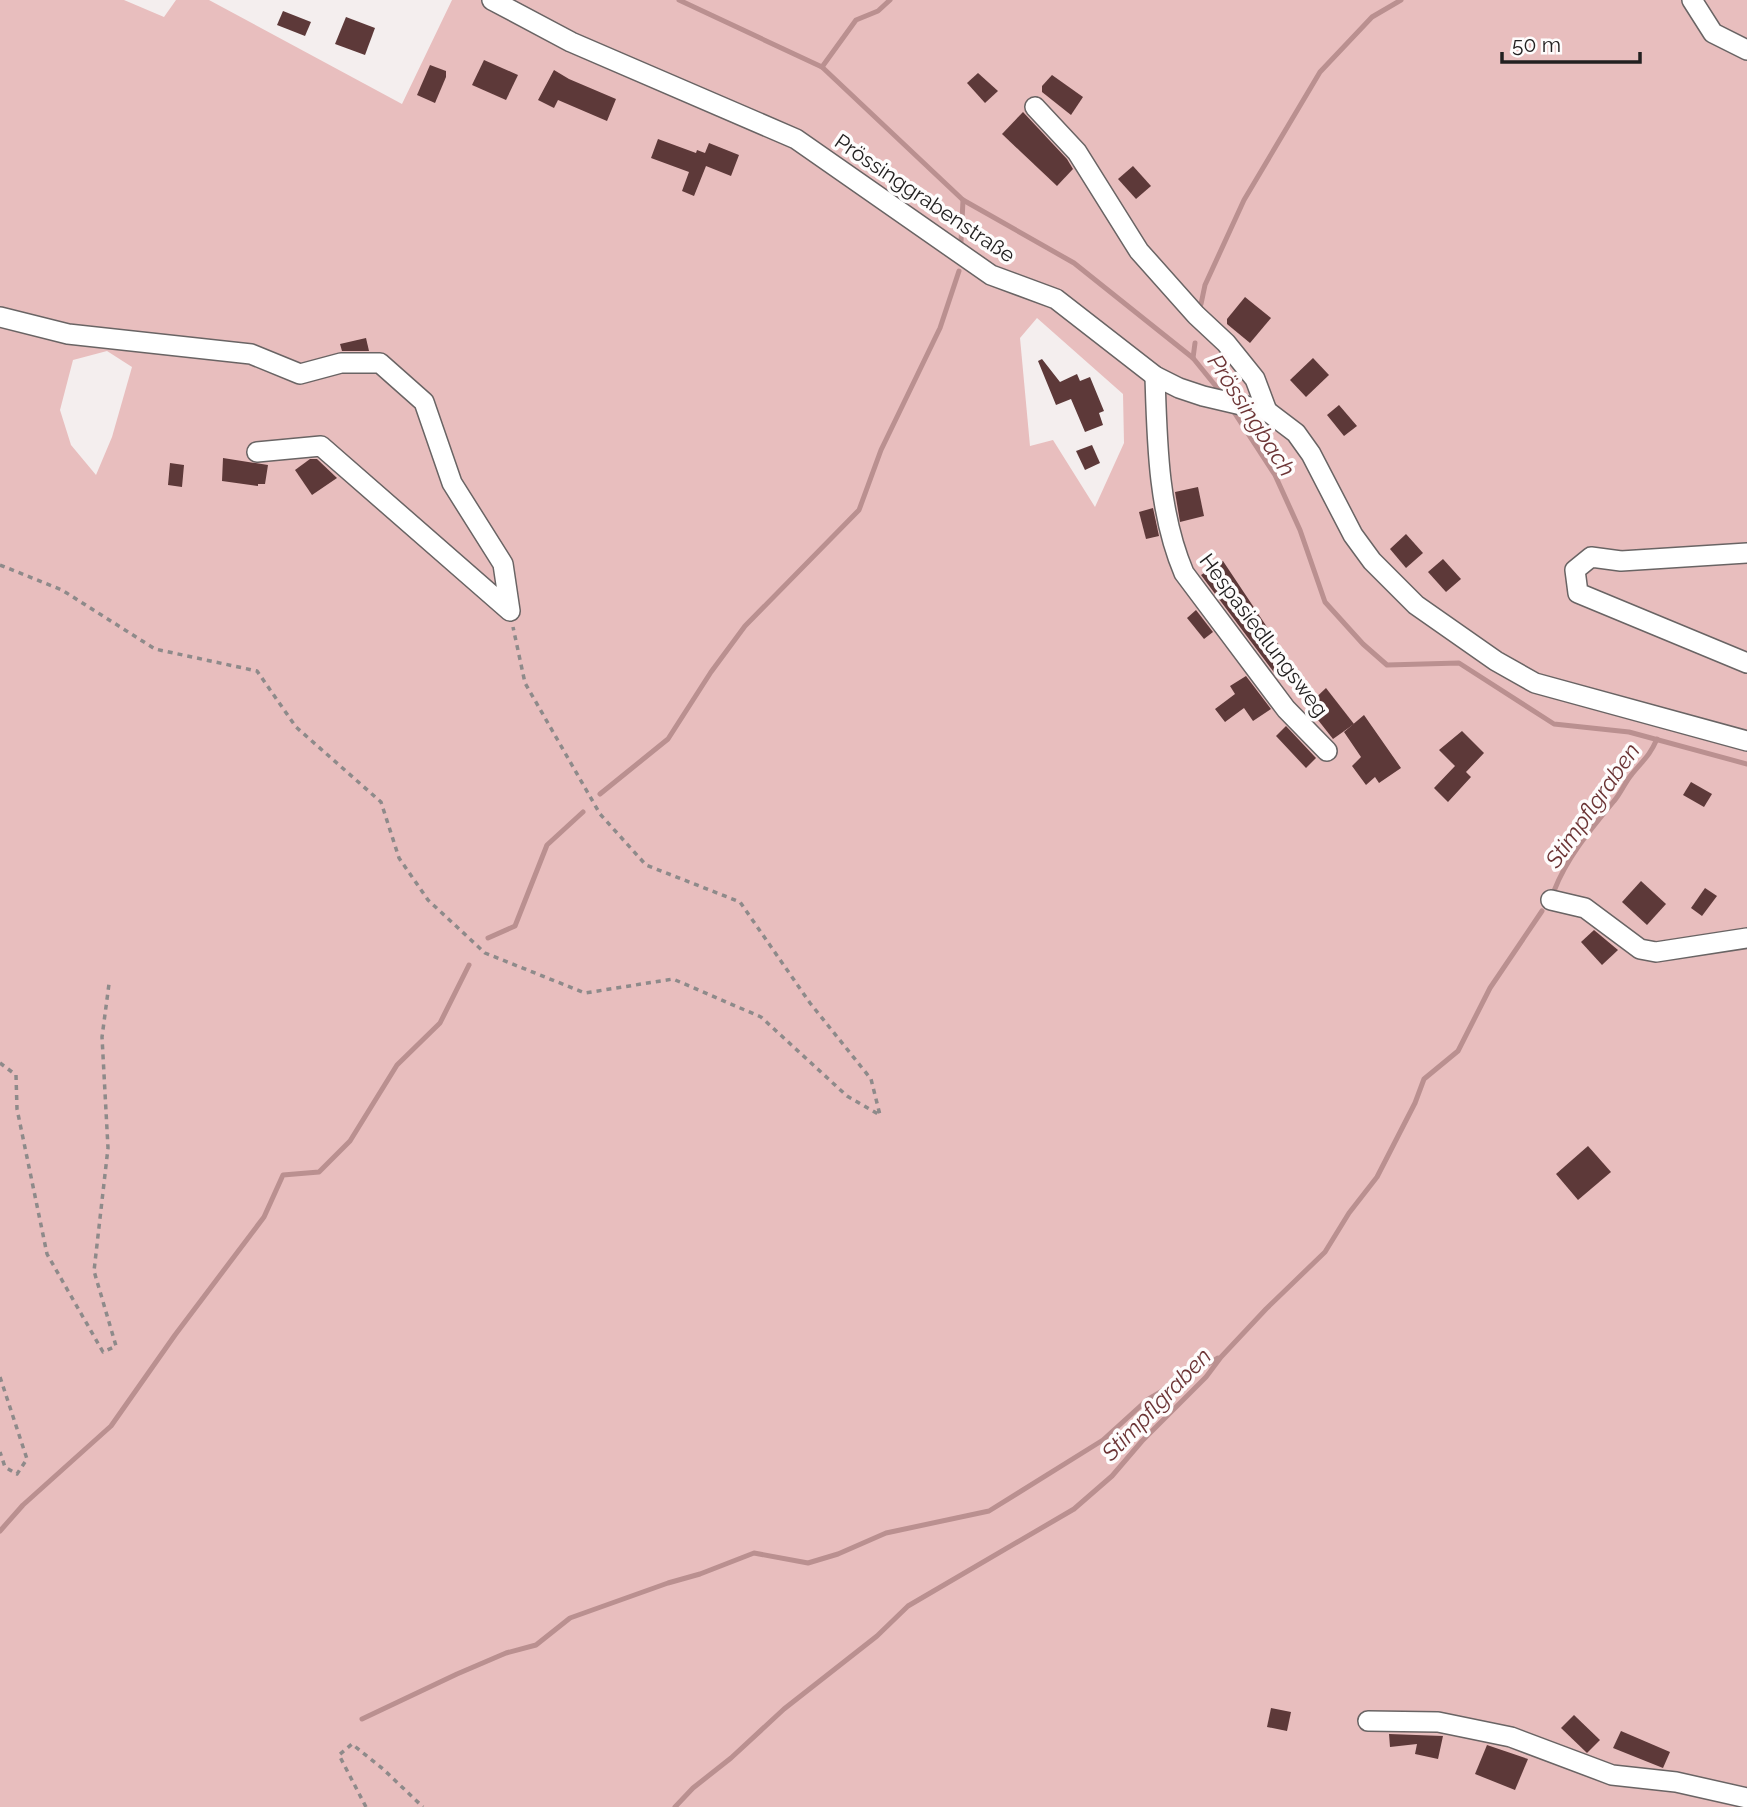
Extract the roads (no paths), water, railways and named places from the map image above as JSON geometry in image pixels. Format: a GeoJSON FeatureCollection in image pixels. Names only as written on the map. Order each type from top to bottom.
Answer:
{"type":"FeatureCollection","features":[{"type":"Feature","properties":{"kind":"street","name":"Prössinggrabenstraße"},"geometry":{"type":"LineString","coordinates":[[492,0],[570,42],[796,139],[991,275],[1056,299],[1155,376],[1179,388],[1266,411],[1296,433],[1311,454],[1353,535],[1381,571],[1416,605],[1496,661],[1535,682],[1747,741]]}},
{"type":"Feature","properties":{"kind":"street"},"geometry":{"type":"LineString","coordinates":[[1692,0],[1713,33],[1747,50]]}},
{"type":"Feature","properties":{"kind":"street"},"geometry":{"type":"LineString","coordinates":[[1035,107],[1077,152],[1139,251],[1196,315],[1226,343],[1255,379],[1266,411]]}},
{"type":"Feature","properties":{"kind":"street"},"geometry":{"type":"LineString","coordinates":[[0,317],[68,334],[251,355],[300,373],[341,363],[380,363],[424,402],[452,483],[503,564],[510,611],[321,446],[257,452]]}},
{"type":"Feature","properties":{"kind":"street","name":"Hespasiedlungsweg"},"geometry":{"type":"LineString","coordinates":[[1155,376],[1157,457],[1175,553],[1184,573],[1286,709],[1326,751]]}},
{"type":"Feature","properties":{"kind":"street"},"geometry":{"type":"LineString","coordinates":[[1747,553],[1621,561],[1591,556],[1575,570],[1578,593],[1747,663]]}},
{"type":"Feature","properties":{"kind":"street"},"geometry":{"type":"LineString","coordinates":[[1551,900],[1586,908],[1640,949],[1656,952],[1747,938]]}},
{"type":"Feature","properties":{"kind":"street"},"geometry":{"type":"LineString","coordinates":[[1368,1721],[1438,1722],[1511,1737],[1612,1776],[1676,1782],[1747,1798]]}},
{"type":"Feature","properties":{"kind":"waterway","name":"Prössingbach"},"geometry":{"type":"LineString","coordinates":[[679,0],[822,67],[963,200],[1074,263],[1193,358],[1223,395]]}},
{"type":"Feature","properties":{"kind":"waterway"},"geometry":{"type":"LineString","coordinates":[[822,67],[856,20],[878,11],[890,0]]}},
{"type":"Feature","properties":{"kind":"waterway"},"geometry":{"type":"LineString","coordinates":[[1201,304],[1205,285],[1244,200],[1320,72],[1372,17],[1401,0]]}},
{"type":"Feature","properties":{"kind":"waterway"},"geometry":{"type":"LineString","coordinates":[[961,242],[963,200]]}},
{"type":"Feature","properties":{"kind":"waterway"},"geometry":{"type":"LineString","coordinates":[[600,794],[668,739],[711,672],[745,626],[859,510],[881,450],[940,328],[959,271]]}},
{"type":"Feature","properties":{"kind":"waterway"},"geometry":{"type":"LineString","coordinates":[[1193,358],[1195,343]]}},
{"type":"Feature","properties":{"kind":"waterway","name":"Prössingbach"},"geometry":{"type":"LineString","coordinates":[[1232,409],[1275,475],[1300,530],[1325,602],[1363,644],[1387,665],[1459,663],[1554,724],[1629,732],[1747,764]]}},
{"type":"Feature","properties":{"kind":"waterway","name":"Stimpflgraben"},"geometry":{"type":"LineString","coordinates":[[1554,891],[1573,855],[1657,739]]}},
{"type":"Feature","properties":{"kind":"waterway"},"geometry":{"type":"LineString","coordinates":[[488,938],[515,926],[547,845],[583,812]]}},
{"type":"Feature","properties":{"kind":"waterway","name":"Stimpflgraben"},"geometry":{"type":"LineString","coordinates":[[675,1807],[784,1709],[877,1636],[908,1606],[1074,1509],[1112,1476],[1266,1309],[1325,1252],[1349,1213],[1377,1177],[1415,1103],[1424,1079],[1458,1051],[1490,988],[1542,911]]}},
{"type":"Feature","properties":{"kind":"waterway"},"geometry":{"type":"LineString","coordinates":[[0,1531],[23,1505],[111,1426],[175,1335],[264,1217],[283,1175],[319,1172],[350,1141],[397,1065],[440,1023],[469,965]]}},
{"type":"Feature","properties":{"kind":"waterway"},"geometry":{"type":"LineString","coordinates":[[362,1719],[506,1653],[536,1645],[570,1618],[754,1553],[808,1563],[838,1554],[886,1533],[989,1511],[1103,1440],[1147,1400],[1218,1358]]}}]}
